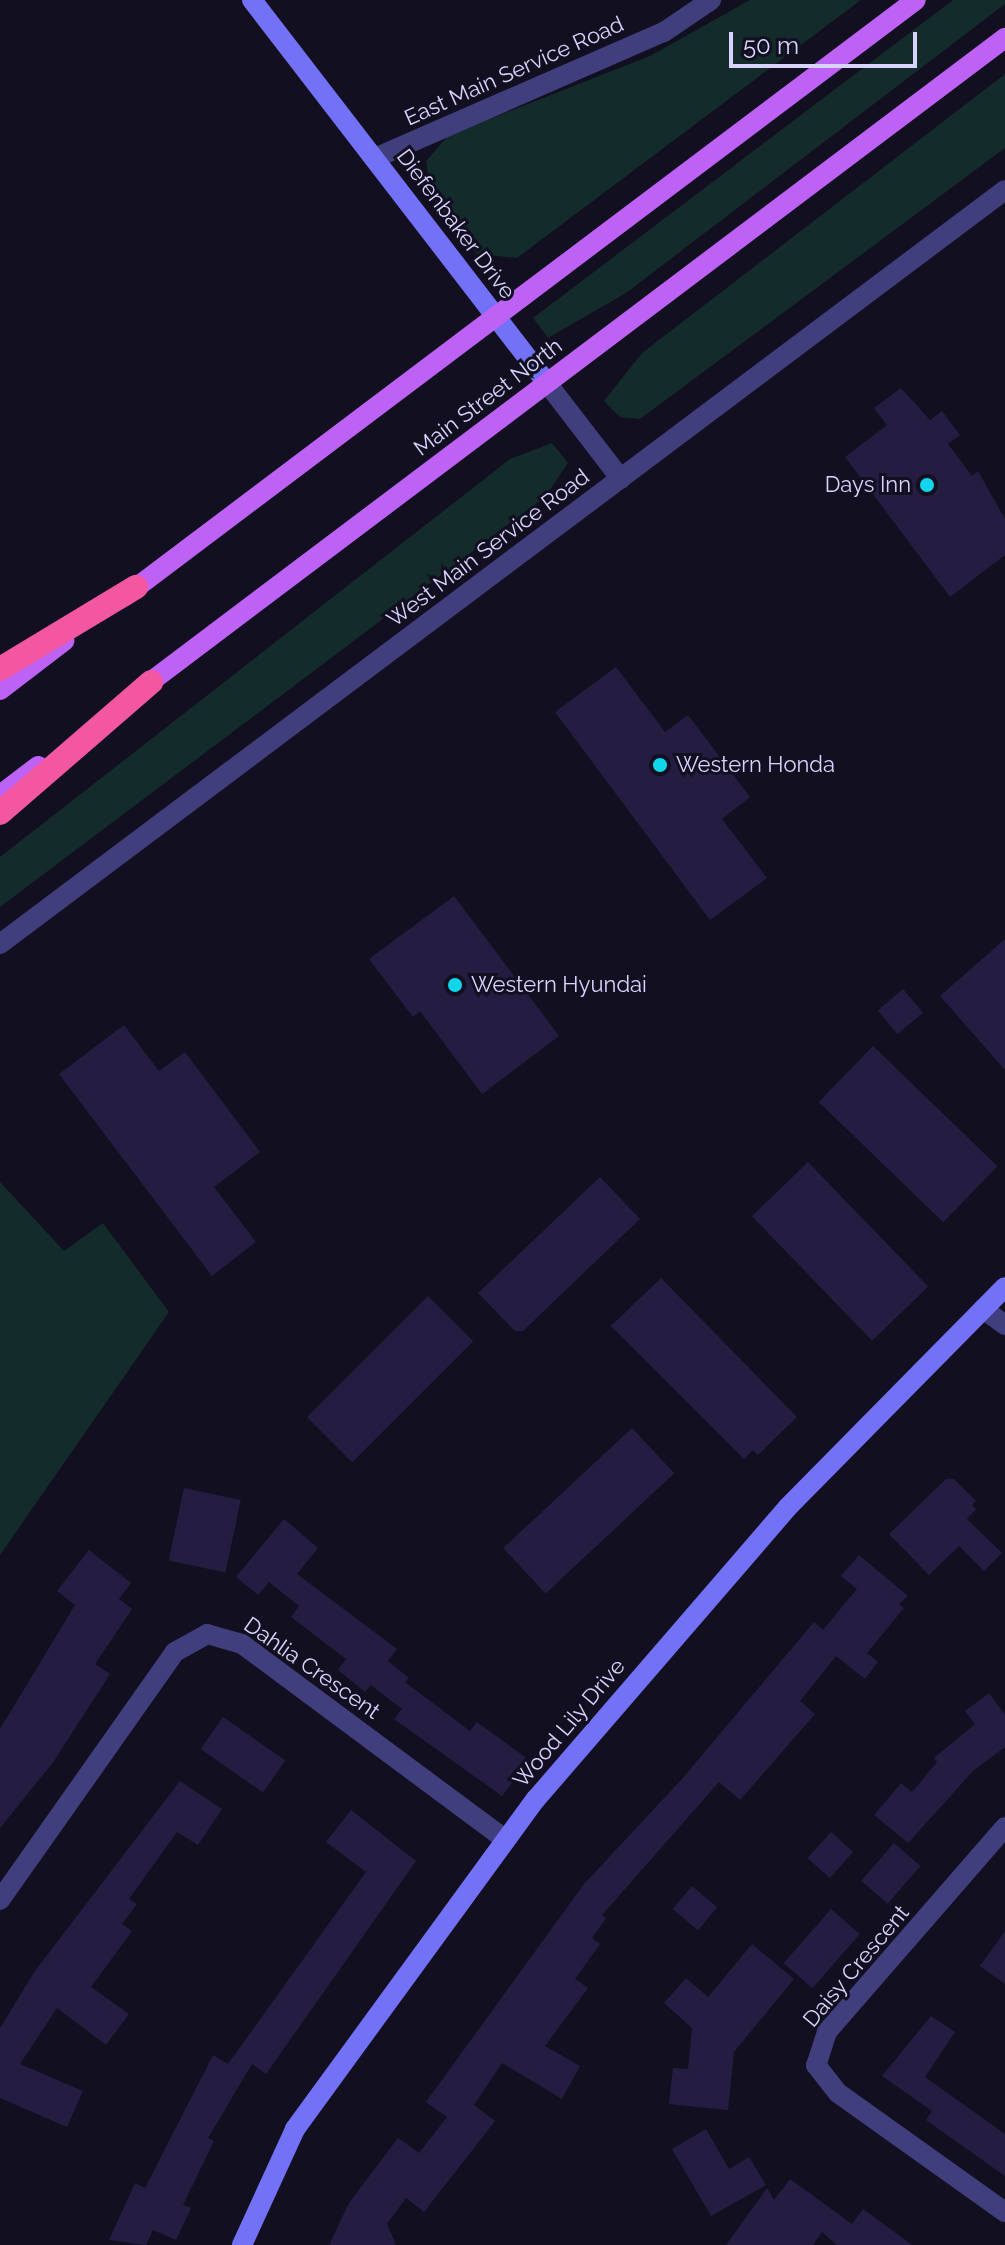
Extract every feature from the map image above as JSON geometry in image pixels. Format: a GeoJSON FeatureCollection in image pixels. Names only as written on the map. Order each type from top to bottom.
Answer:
{"type":"FeatureCollection","features":[{"type":"Feature","properties":{"kind":"highway"},"geometry":{"type":"LineString","coordinates":[[0,669],[136,587]]}},
{"type":"Feature","properties":{"kind":"highway"},"geometry":{"type":"LineString","coordinates":[[0,813],[151,682]]}},
{"type":"Feature","properties":{"kind":"main road"},"geometry":{"type":"LineString","coordinates":[[0,690],[916,0]]}},
{"type":"Feature","properties":{"kind":"main road","name":"Main Street North"},"geometry":{"type":"LineString","coordinates":[[0,795],[1005,38]]}},
{"type":"Feature","properties":{"kind":"street","name":"Diefenbaker Drive"},"geometry":{"type":"LineString","coordinates":[[252,0],[621,479]]}},
{"type":"Feature","properties":{"kind":"street","name":"East Main Service Road"},"geometry":{"type":"LineString","coordinates":[[375,158],[664,32],[711,0]]}},
{"type":"Feature","properties":{"kind":"street","name":"West Main Service Road"},"geometry":{"type":"LineString","coordinates":[[0,944],[1005,190]]}},
{"type":"Feature","properties":{"kind":"street","name":"Wood Lily Drive"},"geometry":{"type":"LineString","coordinates":[[242,2245],[295,2129],[505,1839],[787,1508],[1005,1287]]}},
{"type":"Feature","properties":{"kind":"street"},"geometry":{"type":"LineString","coordinates":[[983,1309],[1005,1325]]}},
{"type":"Feature","properties":{"kind":"street","name":"Dahlia Crescent"},"geometry":{"type":"LineString","coordinates":[[0,1900],[175,1652],[207,1634],[226,1636],[242,1644],[505,1839]]}},
{"type":"Feature","properties":{"kind":"street","name":"Daisy Crescent"},"geometry":{"type":"LineString","coordinates":[[1005,1827],[827,2032],[816,2065],[838,2093],[1005,2212]]}},
{"type":"Feature","properties":{"kind":"green space"},"geometry":{"type":"Polygon","coordinates":[[[750,0],[861,0],[517,258],[477,254],[433,201],[426,161],[449,135],[650,56],[750,0]]]}},
{"type":"Feature","properties":{"kind":"green space"},"geometry":{"type":"Polygon","coordinates":[[[953,0],[1005,0],[1005,4],[626,293],[548,338],[533,318],[953,0]]]}},
{"type":"Feature","properties":{"kind":"green space"},"geometry":{"type":"Polygon","coordinates":[[[1005,74],[1005,148],[640,419],[620,417],[604,401],[642,353],[1005,74]]]}},
{"type":"Feature","properties":{"kind":"green space"},"geometry":{"type":"Polygon","coordinates":[[[552,443],[568,463],[545,497],[0,907],[0,857],[510,459],[552,443]]]}},
{"type":"Feature","properties":{"kind":"green space"},"geometry":{"type":"Polygon","coordinates":[[[0,1182],[64,1251],[103,1223],[169,1312],[0,1555],[0,1182]]]}},
{"type":"Feature","properties":{"kind":"building","name":"Days Inn"},"geometry":{"type":"Polygon","coordinates":[[[901,388],[930,420],[942,411],[960,435],[948,444],[972,476],[978,471],[1005,519],[1005,555],[950,597],[845,457],[887,425],[874,408],[901,388]]]}},
{"type":"Feature","properties":{"kind":"building","name":"Western Honda"},"geometry":{"type":"Polygon","coordinates":[[[616,667],[665,732],[688,715],[750,797],[722,819],[767,878],[710,920],[555,712],[616,667]]]}},
{"type":"Feature","properties":{"kind":"building","name":"Western Hyundai"},"geometry":{"type":"Polygon","coordinates":[[[454,896],[559,1036],[482,1094],[420,1011],[413,1017],[369,959],[454,896]]]}},
{"type":"Feature","properties":{"kind":"building"},"geometry":{"type":"Polygon","coordinates":[[[1005,939],[1005,1070],[940,996],[1005,939]]]}},
{"type":"Feature","properties":{"kind":"building"},"geometry":{"type":"Polygon","coordinates":[[[903,989],[923,1013],[898,1034],[878,1010],[903,989]]]}},
{"type":"Feature","properties":{"kind":"building"},"geometry":{"type":"Polygon","coordinates":[[[124,1025],[159,1071],[185,1052],[260,1152],[214,1187],[256,1242],[212,1276],[59,1074],[124,1025]]]}},
{"type":"Feature","properties":{"kind":"building"},"geometry":{"type":"Polygon","coordinates":[[[873,1046],[997,1166],[943,1222],[819,1102],[873,1046]]]}},
{"type":"Feature","properties":{"kind":"building"},"geometry":{"type":"Polygon","coordinates":[[[808,1162],[928,1286],[872,1341],[752,1216],[808,1162]]]}},
{"type":"Feature","properties":{"kind":"building"},"geometry":{"type":"Polygon","coordinates":[[[600,1177],[640,1219],[523,1331],[515,1331],[478,1293],[600,1177]]]}},
{"type":"Feature","properties":{"kind":"building"},"geometry":{"type":"Polygon","coordinates":[[[661,1278],[797,1417],[758,1455],[753,1450],[744,1459],[611,1326],[661,1278]]]}},
{"type":"Feature","properties":{"kind":"building"},"geometry":{"type":"Polygon","coordinates":[[[428,1296],[473,1341],[352,1462],[307,1417],[428,1296]]]}},
{"type":"Feature","properties":{"kind":"building"},"geometry":{"type":"Polygon","coordinates":[[[632,1428],[674,1473],[546,1593],[503,1548],[632,1428]]]}},
{"type":"Feature","properties":{"kind":"building"},"geometry":{"type":"Polygon","coordinates":[[[946,1479],[954,1479],[976,1501],[972,1505],[976,1509],[967,1519],[1002,1553],[984,1571],[959,1546],[929,1575],[889,1534],[946,1479]]]}},
{"type":"Feature","properties":{"kind":"building"},"geometry":{"type":"Polygon","coordinates":[[[184,1488],[241,1500],[225,1572],[169,1560],[184,1488]]]}},
{"type":"Feature","properties":{"kind":"building"},"geometry":{"type":"Polygon","coordinates":[[[284,1519],[318,1548],[297,1574],[397,1649],[388,1661],[409,1678],[405,1682],[470,1731],[477,1722],[529,1760],[502,1796],[394,1719],[402,1709],[371,1685],[365,1692],[338,1670],[346,1659],[291,1617],[299,1606],[269,1582],[258,1595],[236,1577],[284,1519]]]}},
{"type":"Feature","properties":{"kind":"building"},"geometry":{"type":"Polygon","coordinates":[[[89,1550],[131,1583],[119,1599],[132,1609],[95,1664],[110,1674],[54,1761],[0,1828],[0,1729],[75,1605],[57,1591],[89,1550]]]}},
{"type":"Feature","properties":{"kind":"building"},"geometry":{"type":"Polygon","coordinates":[[[859,1555],[908,1596],[899,1604],[904,1608],[867,1653],[878,1662],[865,1679],[836,1656],[800,1701],[815,1714],[740,1800],[719,1782],[602,1915],[606,1918],[592,1938],[600,1944],[575,1979],[588,1988],[545,2046],[580,2066],[562,2099],[502,2063],[474,2105],[495,2121],[424,2212],[406,2198],[387,2224],[396,2245],[329,2245],[349,2203],[398,2138],[419,2153],[447,2117],[426,2102],[584,1884],[682,1779],[814,1622],[823,1630],[857,1589],[841,1576],[859,1555]]]}},
{"type":"Feature","properties":{"kind":"building"},"geometry":{"type":"Polygon","coordinates":[[[989,1693],[1005,1715],[1005,1747],[973,1771],[908,1843],[874,1815],[901,1783],[912,1792],[937,1762],[934,1758],[975,1724],[965,1711],[989,1693]]]}},
{"type":"Feature","properties":{"kind":"building"},"geometry":{"type":"Polygon","coordinates":[[[223,1717],[285,1761],[263,1793],[201,1749],[223,1717]]]}},
{"type":"Feature","properties":{"kind":"building"},"geometry":{"type":"Polygon","coordinates":[[[180,1781],[222,1809],[198,1845],[177,1832],[129,1899],[137,1904],[122,1924],[132,1931],[91,1987],[129,2014],[106,2045],[57,2008],[20,2064],[83,2091],[67,2127],[0,2098],[0,2028],[35,1971],[180,1781]]]}},
{"type":"Feature","properties":{"kind":"building"},"geometry":{"type":"Polygon","coordinates":[[[351,1810],[416,1861],[266,2074],[252,2064],[208,2138],[214,2141],[183,2205],[191,2208],[176,2240],[153,2230],[146,2245],[109,2240],[135,2183],[145,2188],[213,2055],[228,2064],[366,1872],[326,1842],[351,1810]]]}},
{"type":"Feature","properties":{"kind":"building"},"geometry":{"type":"Polygon","coordinates":[[[831,1832],[853,1852],[830,1878],[808,1858],[831,1832]]]}},
{"type":"Feature","properties":{"kind":"building"},"geometry":{"type":"Polygon","coordinates":[[[894,1843],[920,1866],[888,1904],[861,1881],[894,1843]]]}},
{"type":"Feature","properties":{"kind":"building"},"geometry":{"type":"Polygon","coordinates":[[[692,1886],[717,1907],[698,1930],[673,1909],[692,1886]]]}},
{"type":"Feature","properties":{"kind":"building"},"geometry":{"type":"Polygon","coordinates":[[[831,1909],[860,1934],[812,1988],[784,1963],[831,1909]]]}},
{"type":"Feature","properties":{"kind":"building"},"geometry":{"type":"Polygon","coordinates":[[[1005,1931],[1005,1984],[980,1966],[1005,1931]]]}},
{"type":"Feature","properties":{"kind":"building"},"geometry":{"type":"Polygon","coordinates":[[[752,1944],[794,1979],[734,2052],[728,2110],[669,2104],[673,2068],[688,2069],[692,2028],[664,2003],[686,1978],[708,1997],[752,1944]]]}},
{"type":"Feature","properties":{"kind":"building"},"geometry":{"type":"Polygon","coordinates":[[[931,2016],[955,2032],[925,2077],[1005,2134],[1005,2176],[926,2120],[932,2111],[882,2076],[931,2016]]]}},
{"type":"Feature","properties":{"kind":"building"},"geometry":{"type":"Polygon","coordinates":[[[706,2129],[729,2169],[749,2157],[766,2185],[711,2216],[672,2149],[706,2129]]]}},
{"type":"Feature","properties":{"kind":"building"},"geometry":{"type":"Polygon","coordinates":[[[790,2179],[852,2224],[863,2209],[912,2245],[837,2245],[822,2232],[813,2245],[726,2245],[767,2188],[774,2200],[790,2179]]]}},
{"type":"Feature","properties":{"kind":"place","name":"Days Inn"},"geometry":{"type":"Point","coordinates":[927,485]}},
{"type":"Feature","properties":{"kind":"place","name":"Western Honda"},"geometry":{"type":"Point","coordinates":[660,765]}},
{"type":"Feature","properties":{"kind":"place","name":"Western Hyundai"},"geometry":{"type":"Point","coordinates":[455,985]}}]}
